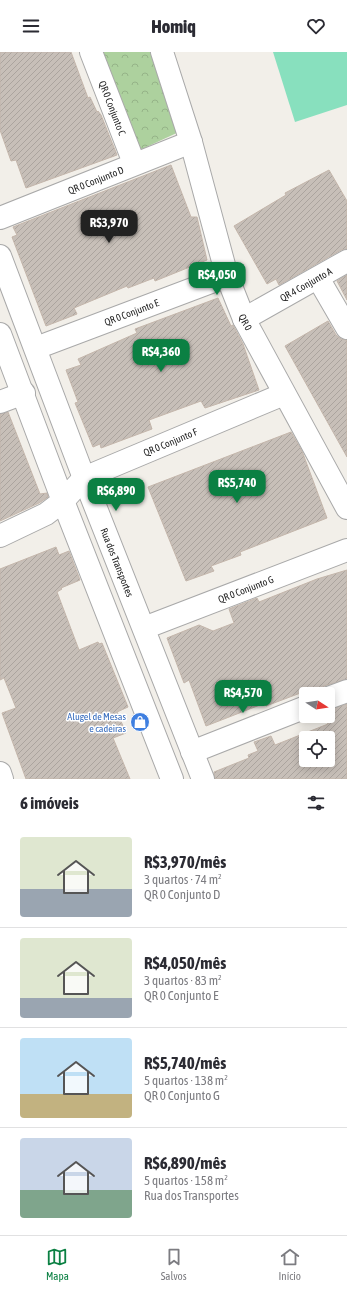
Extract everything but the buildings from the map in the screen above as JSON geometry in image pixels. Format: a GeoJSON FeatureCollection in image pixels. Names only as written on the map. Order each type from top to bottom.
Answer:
{"type":"FeatureCollection","features":[{"type":"Feature","properties":{"kind":"street","name":"QR 0 Conjunto C"},"geometry":{"type":"LineString","coordinates":[[91,52],[134,163]]}},
{"type":"Feature","properties":{"kind":"street","name":"QR 0"},"geometry":{"type":"LineString","coordinates":[[162,52],[191,142],[227,276],[244,319],[347,508]]}},
{"type":"Feature","properties":{"kind":"street","name":"QR 0 Conjunto D"},"geometry":{"type":"LineString","coordinates":[[0,218],[134,163],[191,142]]}},
{"type":"Feature","properties":{"kind":"street","name":"Rua dos Transportes"},"geometry":{"type":"LineString","coordinates":[[0,256],[84,478],[203,779]]}},
{"type":"Feature","properties":{"kind":"street","name":"QR 4 Conjunto A"},"geometry":{"type":"LineString","coordinates":[[244,319],[347,261]]}},
{"type":"Feature","properties":{"kind":"street","name":"QR 0 Conjunto E"},"geometry":{"type":"LineString","coordinates":[[36,348],[227,276]]}},
{"type":"Feature","properties":{"kind":"street"},"geometry":{"type":"LineString","coordinates":[[318,278],[347,328]]}},
{"type":"Feature","properties":{"kind":"street"},"geometry":{"type":"LineString","coordinates":[[0,334],[24,393],[63,501],[172,779]]}},
{"type":"Feature","properties":{"kind":"street"},"geometry":{"type":"LineString","coordinates":[[0,402],[24,393]]}},
{"type":"Feature","properties":{"kind":"street","name":"QR 0 Conjunto F"},"geometry":{"type":"LineString","coordinates":[[0,536],[46,514],[63,501],[84,478],[284,394]]}},
{"type":"Feature","properties":{"kind":"street","name":"QR 0 Conjunto G"},"geometry":{"type":"LineString","coordinates":[[144,628],[347,550]]}},
{"type":"Feature","properties":{"kind":"street"},"geometry":{"type":"LineString","coordinates":[[335,695],[347,691]]}},
{"type":"Feature","properties":{"kind":"street"},"geometry":{"type":"LineString","coordinates":[[192,752],[299,710]]}},
{"type":"Feature","properties":{"kind":"street"},"geometry":{"type":"LineString","coordinates":[[0,773],[2,779]]}},
{"type":"Feature","properties":{"kind":"green space"},"geometry":{"type":"Polygon","coordinates":[[[100,52],[153,52],[181,131],[140,150],[100,52]]]}},
{"type":"Feature","properties":{"kind":"green space"},"geometry":{"type":"Polygon","coordinates":[[[273,52],[347,52],[347,105],[295,122],[273,52]]]}},
{"type":"Feature","properties":{"kind":"place","name":"Alugel de Mesas e cadeiras"},"geometry":{"type":"Point","coordinates":[140,722]}}]}
